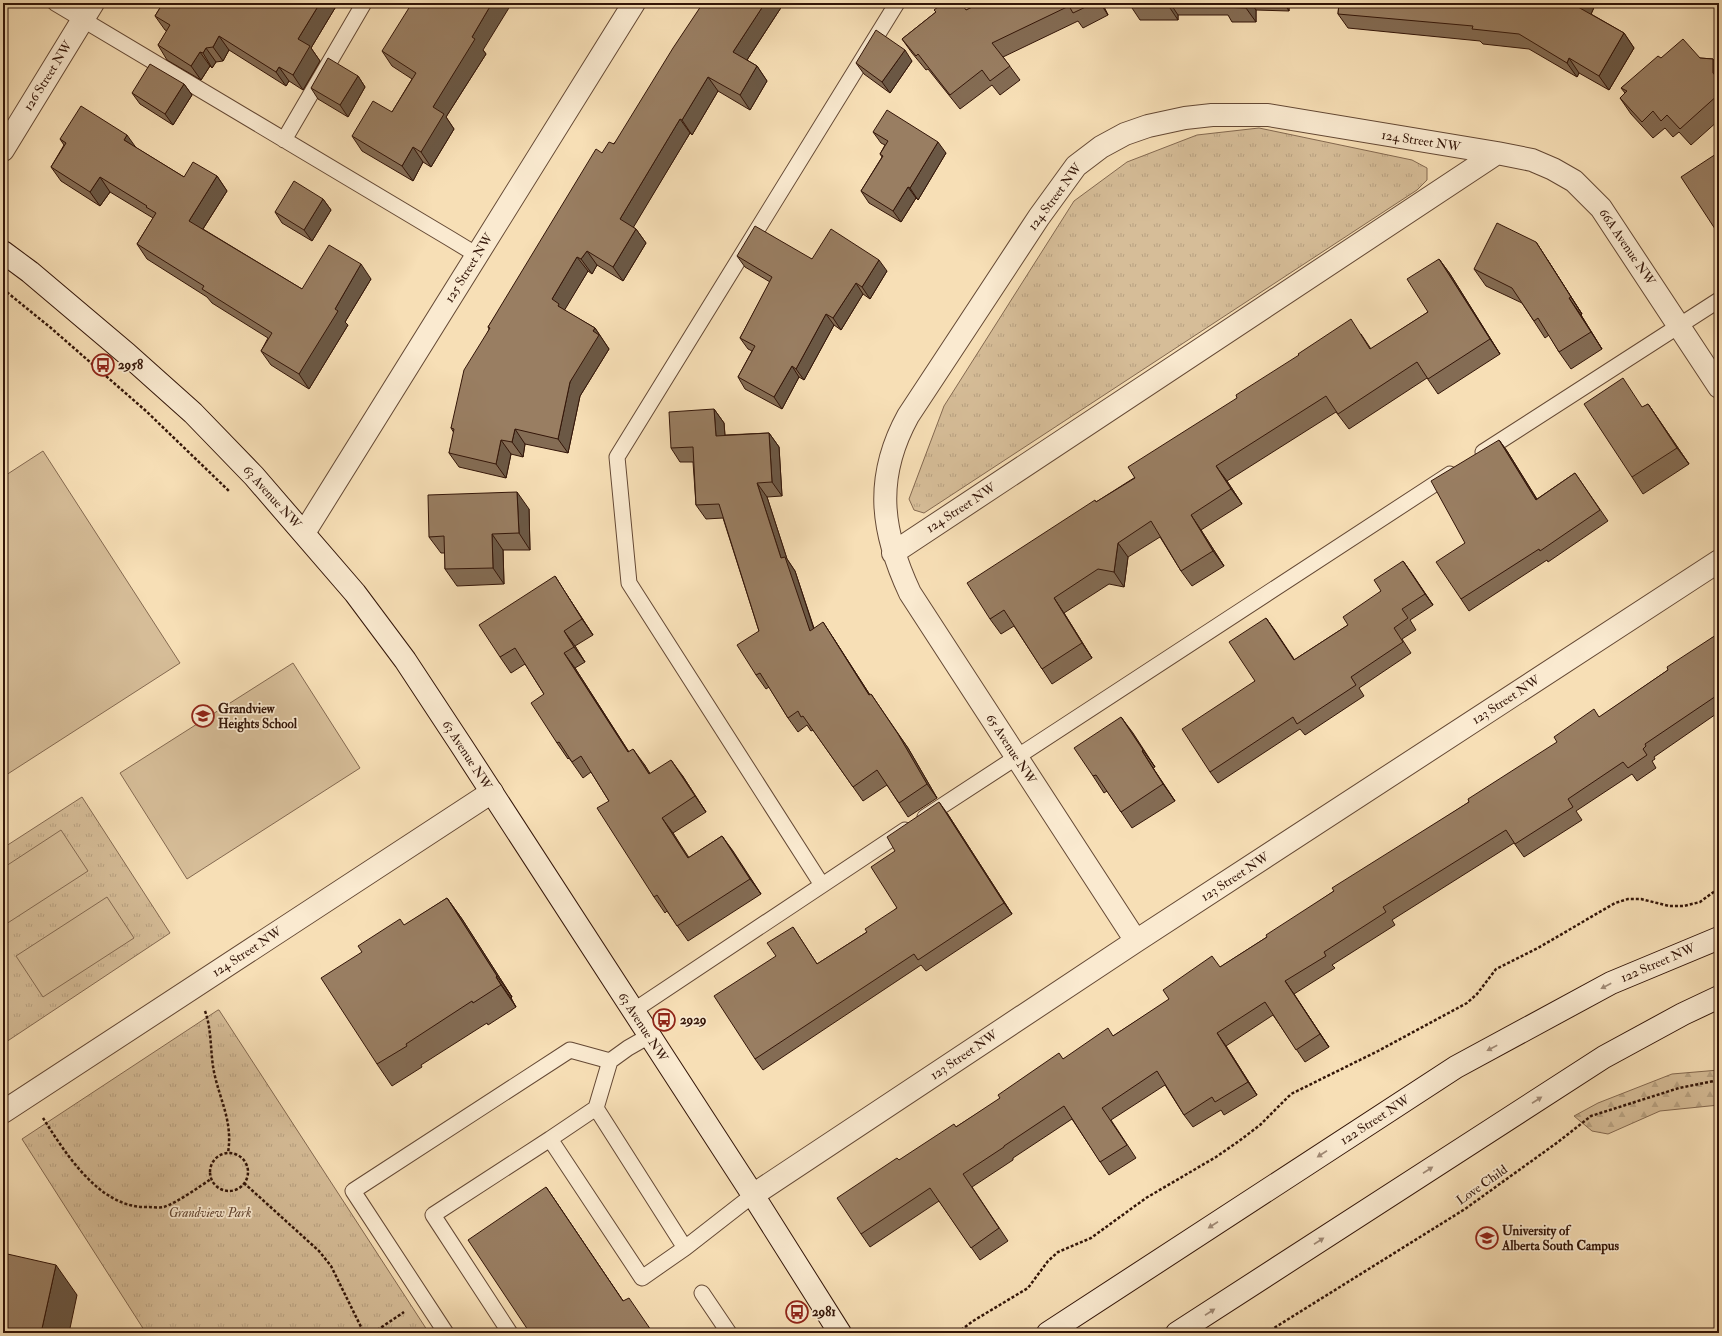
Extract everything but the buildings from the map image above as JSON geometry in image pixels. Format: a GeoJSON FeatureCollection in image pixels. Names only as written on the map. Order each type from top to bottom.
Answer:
{"type":"FeatureCollection","features":[{"type":"Feature","properties":{"kind":"street","name":"125 Street NW"},"geometry":{"type":"LineString","coordinates":[[304,533],[634,3]]}},
{"type":"Feature","properties":{"kind":"street","name":"126 Street NW"},"geometry":{"type":"LineString","coordinates":[[3,150],[88,11]]}},
{"type":"Feature","properties":{"kind":"street","name":"124 Street NW"},"geometry":{"type":"LineString","coordinates":[[1212,115],[1268,115],[1497,153],[893,553],[884,503],[885,482],[898,435],[908,416],[1038,217],[1076,166],[1102,147],[1125,134],[1185,118],[1212,115]]}},
{"type":"Feature","properties":{"kind":"street","name":"66A Avenue NW"},"geometry":{"type":"LineString","coordinates":[[1497,153],[1532,160],[1553,169],[1574,181],[1586,192],[1601,208],[1615,228],[1719,387]]}},
{"type":"Feature","properties":{"kind":"street","name":"63 Avenue NW"},"geometry":{"type":"LineString","coordinates":[[3,252],[30,272],[115,344],[193,413],[254,476],[355,593],[405,660],[492,792],[753,1195],[840,1333]]}},
{"type":"Feature","properties":{"kind":"street","name":"65 Avenue NW"},"geometry":{"type":"LineString","coordinates":[[893,553],[910,594],[1136,941]]}},
{"type":"Feature","properties":{"kind":"street","name":"123 Street NW"},"geometry":{"type":"LineString","coordinates":[[753,1195],[1136,941],[1719,561]]}},
{"type":"Feature","properties":{"kind":"street","name":"124 Street NW"},"geometry":{"type":"LineString","coordinates":[[3,1112],[492,792]]}},
{"type":"Feature","properties":{"kind":"street","name":"122 Street NW"},"geometry":{"type":"LineString","coordinates":[[1048,1333],[1456,1067],[1611,983],[1719,938]]}},
{"type":"Feature","properties":{"kind":"street"},"geometry":{"type":"LineString","coordinates":[[1177,1333],[1604,1057],[1683,1014],[1719,997]]}},
{"type":"Feature","properties":{"kind":"lane"},"geometry":{"type":"LineString","coordinates":[[55,3],[88,11],[284,140],[449,238],[476,256]]}},
{"type":"Feature","properties":{"kind":"lane"},"geometry":{"type":"LineString","coordinates":[[284,140],[364,3]]}},
{"type":"Feature","properties":{"kind":"lane"},"geometry":{"type":"LineString","coordinates":[[822,885],[629,583],[617,457],[898,3]]}},
{"type":"Feature","properties":{"kind":"lane"},"geometry":{"type":"LineString","coordinates":[[1473,459],[1678,325],[1719,300]]}},
{"type":"Feature","properties":{"kind":"lane"},"geometry":{"type":"LineString","coordinates":[[633,1011],[1016,756],[1460,468]]}},
{"type":"Feature","properties":{"kind":"lane"},"geometry":{"type":"LineString","coordinates":[[510,1333],[433,1215],[596,1108],[610,1061],[628,1048],[649,1036]]}},
{"type":"Feature","properties":{"kind":"lane"},"geometry":{"type":"LineString","coordinates":[[446,1333],[353,1191],[570,1050],[610,1061]]}},
{"type":"Feature","properties":{"kind":"lane"},"geometry":{"type":"LineString","coordinates":[[596,1108],[685,1248]]}},
{"type":"Feature","properties":{"kind":"lane"},"geometry":{"type":"LineString","coordinates":[[550,1139],[642,1278],[685,1248],[753,1195]]}},
{"type":"Feature","properties":{"kind":"lane"},"geometry":{"type":"LineString","coordinates":[[702,1293],[729,1333]]}},
{"type":"Feature","properties":{"kind":"path"},"geometry":{"type":"LineString","coordinates":[[3,289],[51,328],[146,411],[221,486],[233,495]]}},
{"type":"Feature","properties":{"kind":"path"},"geometry":{"type":"LineString","coordinates":[[957,1333],[973,1321],[1028,1288],[1048,1261],[1058,1252],[1091,1238],[1146,1198],[1216,1157],[1239,1141],[1260,1125],[1291,1094],[1378,1051],[1468,1003],[1477,994],[1496,969],[1506,962],[1538,948],[1615,903],[1628,899],[1641,899],[1669,906],[1684,906],[1700,902],[1719,888]]}},
{"type":"Feature","properties":{"kind":"path"},"geometry":{"type":"LineString","coordinates":[[189,990],[205,1012],[214,1072],[228,1120],[228,1153]]}},
{"type":"Feature","properties":{"kind":"path","name":"Love Child"},"geometry":{"type":"LineString","coordinates":[[1266,1333],[1465,1209],[1558,1142],[1591,1116],[1679,1088],[1719,1080]]}},
{"type":"Feature","properties":{"kind":"path"},"geometry":{"type":"LineString","coordinates":[[28,1095],[86,1177],[108,1196],[138,1208],[163,1207],[212,1179]]}},
{"type":"Feature","properties":{"kind":"path"},"geometry":{"type":"LineString","coordinates":[[228,1153],[238,1155],[246,1164],[248,1174],[244,1183],[236,1189],[226,1190],[217,1187],[212,1179],[210,1169],[214,1160],[222,1154],[228,1153]]}},
{"type":"Feature","properties":{"kind":"path"},"geometry":{"type":"LineString","coordinates":[[244,1183],[319,1251],[331,1266],[364,1333]]}},
{"type":"Feature","properties":{"kind":"path"},"geometry":{"type":"LineString","coordinates":[[373,1333],[409,1309]]}},
{"type":"Feature","properties":{"kind":"green space"},"geometry":{"type":"Polygon","coordinates":[[[1259,128],[1412,160],[1427,168],[1427,180],[1417,190],[924,513],[914,510],[909,499],[944,406],[1074,201],[1127,162],[1197,135],[1259,128]]]}},
{"type":"Feature","properties":{"kind":"green space"},"geometry":{"type":"Polygon","coordinates":[[[43,451],[180,663],[3,777],[3,477],[43,451]]]}},
{"type":"Feature","properties":{"kind":"green space"},"geometry":{"type":"Polygon","coordinates":[[[293,663],[360,768],[187,879],[120,773],[293,663]]]}},
{"type":"Feature","properties":{"kind":"green space"},"geometry":{"type":"Polygon","coordinates":[[[82,797],[170,933],[3,1044],[3,848],[82,797]]]}},
{"type":"Feature","properties":{"kind":"green space"},"geometry":{"type":"Polygon","coordinates":[[[61,830],[88,871],[3,926],[3,868],[61,830]]]}},
{"type":"Feature","properties":{"kind":"green space"},"geometry":{"type":"Polygon","coordinates":[[[107,897],[134,938],[43,997],[16,956],[107,897]]]}},
{"type":"Feature","properties":{"kind":"green space","name":"Grandview Park"},"geometry":{"type":"Polygon","coordinates":[[[218,1010],[429,1333],[146,1333],[22,1139],[218,1010]]]}},
{"type":"Feature","properties":{"kind":"green space"},"geometry":{"type":"Polygon","coordinates":[[[1719,1070],[1719,1105],[1660,1111],[1608,1134],[1592,1131],[1574,1116],[1598,1103],[1672,1074],[1719,1070]]]}},
{"type":"Feature","properties":{"kind":"place","name":"2958"},"geometry":{"type":"Point","coordinates":[103,365]}},
{"type":"Feature","properties":{"kind":"place","name":"Grandview Heights School"},"geometry":{"type":"Point","coordinates":[203,716]}},
{"type":"Feature","properties":{"kind":"place","name":"2929"},"geometry":{"type":"Point","coordinates":[664,1020]}},
{"type":"Feature","properties":{"kind":"place","name":"University of Alberta South Campus"},"geometry":{"type":"Point","coordinates":[1487,1238]}},
{"type":"Feature","properties":{"kind":"place","name":"2981"},"geometry":{"type":"Point","coordinates":[797,1312]}}]}
